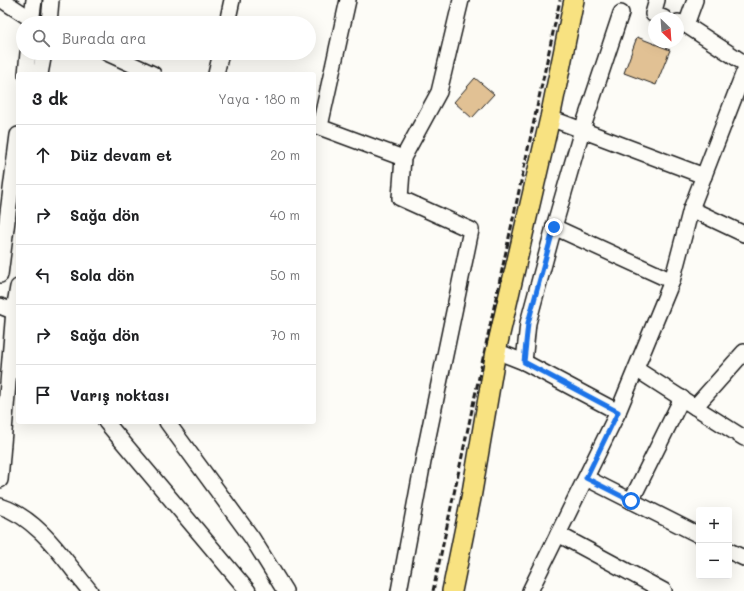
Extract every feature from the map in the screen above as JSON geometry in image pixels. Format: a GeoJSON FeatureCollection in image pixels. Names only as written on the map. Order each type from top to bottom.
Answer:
{"type":"FeatureCollection","features":[{"type":"Feature","properties":{"kind":"main road"},"geometry":{"type":"LineString","coordinates":[[452,591],[471,498],[496,351],[550,118],[574,0]]}},
{"type":"Feature","properties":{"kind":"street"},"geometry":{"type":"LineString","coordinates":[[2,0],[24,16]]}},
{"type":"Feature","properties":{"kind":"street"},"geometry":{"type":"LineString","coordinates":[[32,16],[34,0]]}},
{"type":"Feature","properties":{"kind":"street"},"geometry":{"type":"LineString","coordinates":[[50,16],[51,0]]}},
{"type":"Feature","properties":{"kind":"street"},"geometry":{"type":"LineString","coordinates":[[229,16],[232,0]]}},
{"type":"Feature","properties":{"kind":"street"},"geometry":{"type":"LineString","coordinates":[[348,0],[317,125],[403,158]]}},
{"type":"Feature","properties":{"kind":"street"},"geometry":{"type":"LineString","coordinates":[[398,591],[426,443],[471,230],[400,198],[403,158],[439,92],[461,0]]}},
{"type":"Feature","properties":{"kind":"street"},"geometry":{"type":"LineString","coordinates":[[654,12],[657,0]]}},
{"type":"Feature","properties":{"kind":"street"},"geometry":{"type":"LineString","coordinates":[[684,20],[695,0]]}},
{"type":"Feature","properties":{"kind":"street"},"geometry":{"type":"LineString","coordinates":[[524,362],[528,323],[554,227],[582,130],[621,12]]}},
{"type":"Feature","properties":{"kind":"street"},"geometry":{"type":"LineString","coordinates":[[684,25],[744,63]]}},
{"type":"Feature","properties":{"kind":"street"},"geometry":{"type":"LineString","coordinates":[[26,72],[27,60]]}},
{"type":"Feature","properties":{"kind":"street"},"geometry":{"type":"LineString","coordinates":[[40,72],[43,60]]}},
{"type":"Feature","properties":{"kind":"street"},"geometry":{"type":"LineString","coordinates":[[123,60],[150,72]]}},
{"type":"Feature","properties":{"kind":"street"},"geometry":{"type":"LineString","coordinates":[[216,72],[219,60]]}},
{"type":"Feature","properties":{"kind":"street"},"geometry":{"type":"LineString","coordinates":[[530,591],[618,412],[636,369],[672,281],[691,209],[744,72]]}},
{"type":"Feature","properties":{"kind":"street"},"geometry":{"type":"LineString","coordinates":[[550,118],[704,176]]}},
{"type":"Feature","properties":{"kind":"street"},"geometry":{"type":"LineString","coordinates":[[0,275],[16,151]]}},
{"type":"Feature","properties":{"kind":"street"},"geometry":{"type":"LineString","coordinates":[[691,209],[744,234]]}},
{"type":"Feature","properties":{"kind":"street"},"geometry":{"type":"LineString","coordinates":[[554,227],[672,281]]}},
{"type":"Feature","properties":{"kind":"street"},"geometry":{"type":"LineString","coordinates":[[0,279],[16,283]]}},
{"type":"Feature","properties":{"kind":"street"},"geometry":{"type":"LineString","coordinates":[[0,480],[11,310],[16,294]]}},
{"type":"Feature","properties":{"kind":"street"},"geometry":{"type":"LineString","coordinates":[[496,351],[524,362],[618,412]]}},
{"type":"Feature","properties":{"kind":"street"},"geometry":{"type":"LineString","coordinates":[[695,407],[744,352]]}},
{"type":"Feature","properties":{"kind":"street"},"geometry":{"type":"LineString","coordinates":[[636,369],[744,438]]}},
{"type":"Feature","properties":{"kind":"street"},"geometry":{"type":"LineString","coordinates":[[631,501],[682,398]]}},
{"type":"Feature","properties":{"kind":"street"},"geometry":{"type":"LineString","coordinates":[[108,424],[237,584],[248,591]]}},
{"type":"Feature","properties":{"kind":"street"},"geometry":{"type":"LineString","coordinates":[[168,424],[252,538],[285,591]]}},
{"type":"Feature","properties":{"kind":"street"},"geometry":{"type":"LineString","coordinates":[[586,478],[696,534]]}},
{"type":"Feature","properties":{"kind":"street"},"geometry":{"type":"LineString","coordinates":[[0,506],[12,510],[36,527],[90,591]]}},
{"type":"Feature","properties":{"kind":"street"},"geometry":{"type":"LineString","coordinates":[[558,534],[664,591]]}},
{"type":"Feature","properties":{"kind":"street"},"geometry":{"type":"LineString","coordinates":[[732,552],[744,558]]}},
{"type":"Feature","properties":{"kind":"building"},"geometry":{"type":"Polygon","coordinates":[[[637,37],[648,41],[648,48],[665,48],[670,50],[656,85],[624,73],[637,37]]]}},
{"type":"Feature","properties":{"kind":"building"},"geometry":{"type":"Polygon","coordinates":[[[475,78],[494,94],[472,118],[454,102],[475,78]]]}},
{"type":"Feature","properties":{"kind":"railway"},"geometry":{"type":"LineString","coordinates":[[433,591],[560,0]]}},
{"type":"Feature","properties":{"kind":"route"},"geometry":{"type":"LineString","coordinates":[[554,227],[528,323],[524,362],[618,412],[586,478],[631,501]]}}]}
